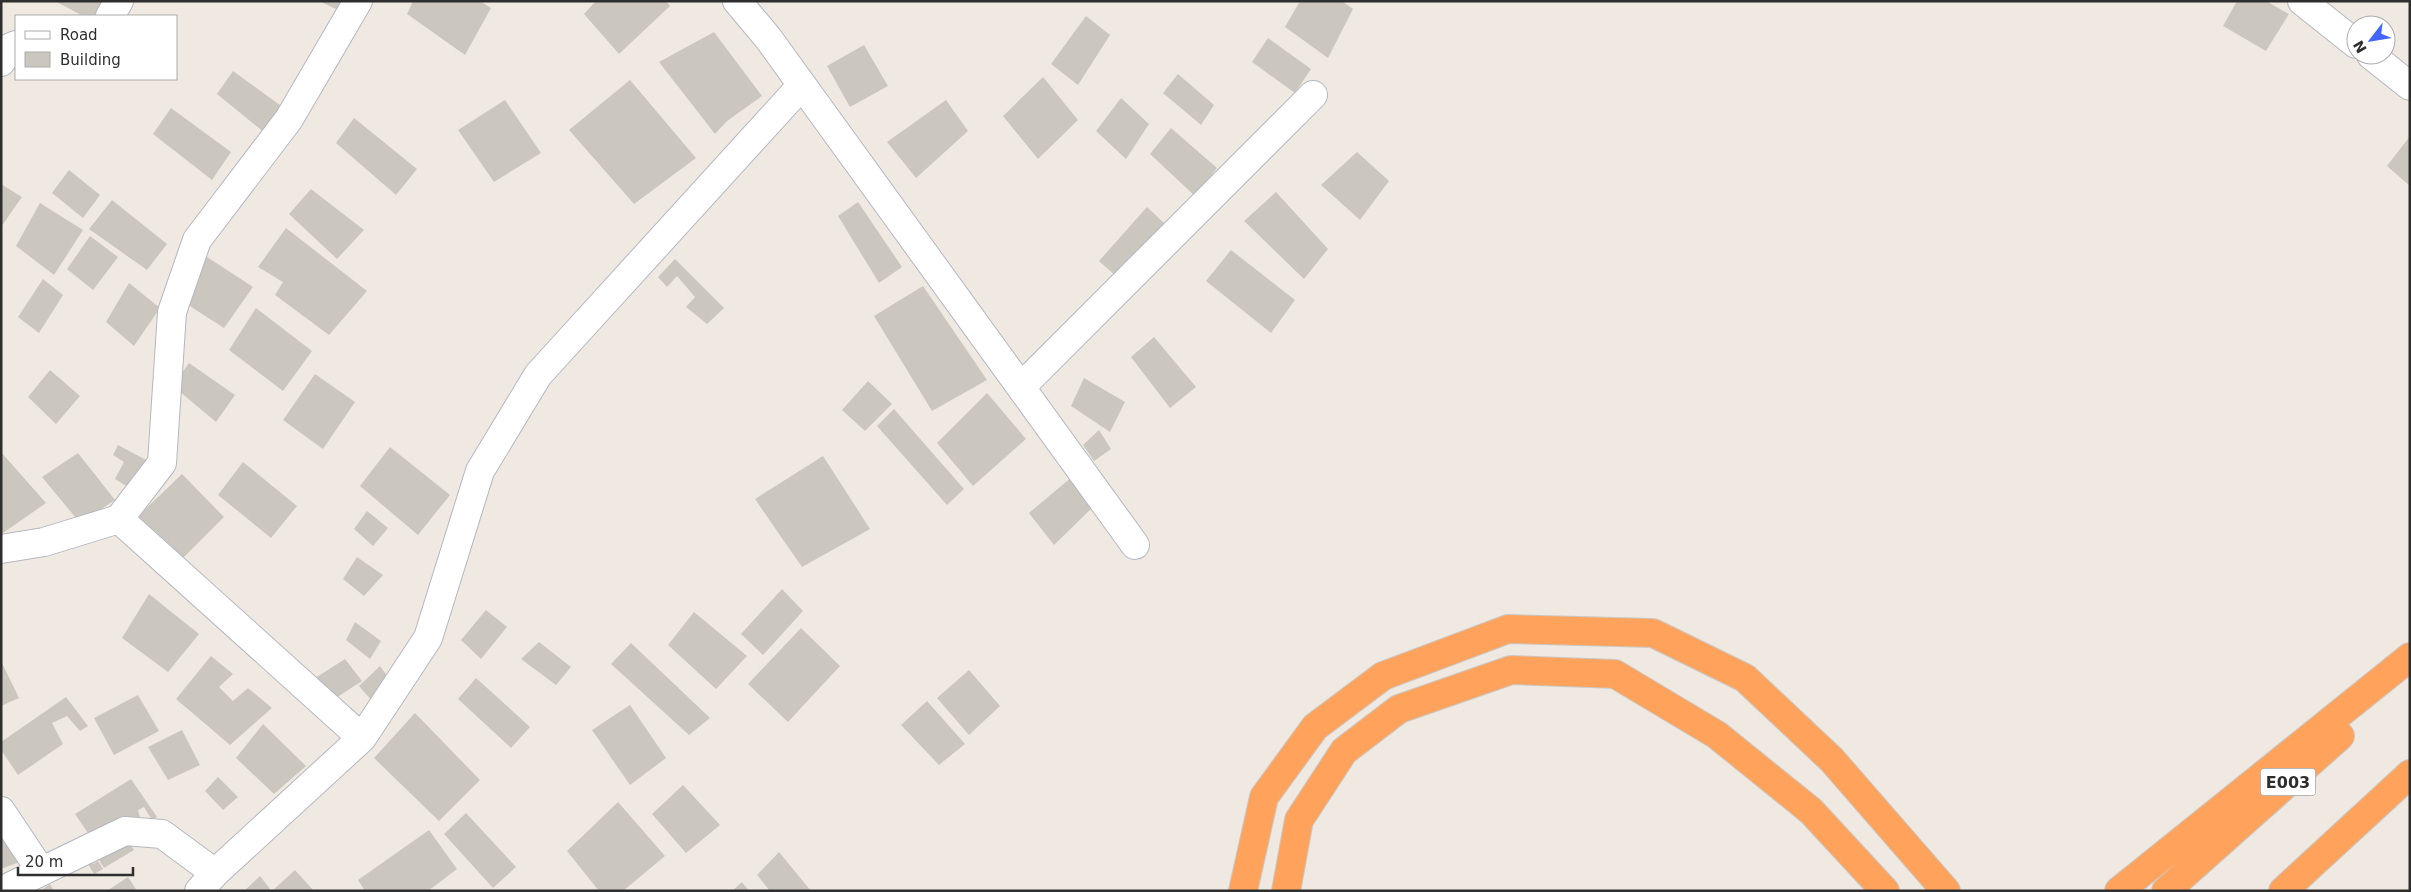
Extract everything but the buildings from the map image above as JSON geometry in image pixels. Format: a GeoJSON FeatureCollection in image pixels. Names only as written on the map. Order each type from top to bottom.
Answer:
{"type":"FeatureCollection","features":[{"type":"Feature","properties":{"kind":"highway"},"geometry":{"type":"LineString","coordinates":[[1243,891],[1264,798],[1315,727],[1383,676],[1508,629],[1653,633],[1745,678],[1832,760],[1946,891]]}},
{"type":"Feature","properties":{"kind":"highway"},"geometry":{"type":"LineString","coordinates":[[2119,891],[2410,657]]}},
{"type":"Feature","properties":{"kind":"highway"},"geometry":{"type":"LineString","coordinates":[[1286,891],[1298,820],[1344,751],[1399,709],[1511,670],[1615,674],[1717,735],[1811,811],[1885,891]]}},
{"type":"Feature","properties":{"kind":"highway","name":"E003"},"geometry":{"type":"LineString","coordinates":[[2166,891],[2410,674]]}},
{"type":"Feature","properties":{"kind":"highway"},"geometry":{"type":"LineString","coordinates":[[2283,891],[2410,774]]}},
{"type":"Feature","properties":{"kind":"street"},"geometry":{"type":"LineString","coordinates":[[111,15],[119,1]]}},
{"type":"Feature","properties":{"kind":"street"},"geometry":{"type":"LineString","coordinates":[[1,549],[44,542],[119,519],[162,463],[172,312],[197,240],[289,119],[358,1]]}},
{"type":"Feature","properties":{"kind":"street"},"geometry":{"type":"LineString","coordinates":[[737,1],[768,38],[1135,545]]}},
{"type":"Feature","properties":{"kind":"street"},"geometry":{"type":"LineString","coordinates":[[2302,1],[2346,36]]}},
{"type":"Feature","properties":{"kind":"street"},"geometry":{"type":"LineString","coordinates":[[1,62],[11,47],[15,45]]}},
{"type":"Feature","properties":{"kind":"street"},"geometry":{"type":"LineString","coordinates":[[2389,65],[2406,74]]}},
{"type":"Feature","properties":{"kind":"street"},"geometry":{"type":"LineString","coordinates":[[1,891],[125,831],[162,834],[207,882],[362,738],[428,638],[480,471],[538,374],[802,85]]}},
{"type":"Feature","properties":{"kind":"street"},"geometry":{"type":"LineString","coordinates":[[1021,387],[1313,95]]}},
{"type":"Feature","properties":{"kind":"street"},"geometry":{"type":"LineString","coordinates":[[119,519],[362,738]]}},
{"type":"Feature","properties":{"kind":"street"},"geometry":{"type":"LineString","coordinates":[[1,811],[41,871]]}}]}
